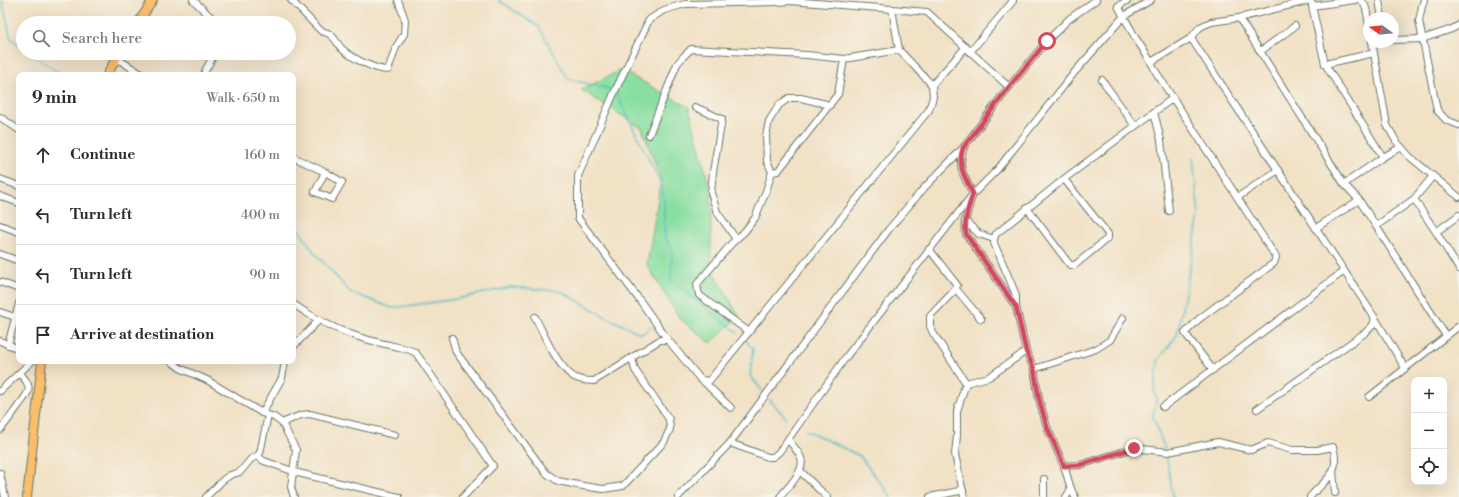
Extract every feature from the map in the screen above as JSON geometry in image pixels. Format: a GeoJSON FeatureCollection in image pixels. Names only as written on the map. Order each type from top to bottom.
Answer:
{"type":"FeatureCollection","features":[{"type":"Feature","properties":{"kind":"main road"},"geometry":{"type":"LineString","coordinates":[[143,16],[153,0]]}},
{"type":"Feature","properties":{"kind":"main road"},"geometry":{"type":"LineString","coordinates":[[109,72],[115,60]]}},
{"type":"Feature","properties":{"kind":"main road"},"geometry":{"type":"LineString","coordinates":[[27,497],[42,364]]}},
{"type":"Feature","properties":{"kind":"street"},"geometry":{"type":"LineString","coordinates":[[193,0],[208,16]]}},
{"type":"Feature","properties":{"kind":"street"},"geometry":{"type":"LineString","coordinates":[[290,0],[321,31],[334,37],[342,49],[368,65],[381,70],[388,70],[396,47],[404,34],[405,20],[398,0]]}},
{"type":"Feature","properties":{"kind":"street"},"geometry":{"type":"LineString","coordinates":[[932,84],[968,49],[1013,0]]}},
{"type":"Feature","properties":{"kind":"street"},"geometry":{"type":"LineString","coordinates":[[678,497],[730,443],[890,228],[924,188],[963,148],[1009,87],[1053,35],[1069,19],[1096,0]]}},
{"type":"Feature","properties":{"kind":"street"},"geometry":{"type":"LineString","coordinates":[[1128,0],[1118,6],[1135,37],[1276,257],[1274,263],[1199,319],[1185,333],[1213,370]]}},
{"type":"Feature","properties":{"kind":"street"},"geometry":{"type":"LineString","coordinates":[[730,443],[768,457],[773,457],[779,452],[846,356],[973,194],[997,170],[1074,73],[1124,16],[1151,0]]}},
{"type":"Feature","properties":{"kind":"street"},"geometry":{"type":"LineString","coordinates":[[1151,62],[1191,38],[1200,27],[1211,22],[1239,18],[1312,2],[1355,0]]}},
{"type":"Feature","properties":{"kind":"street"},"geometry":{"type":"LineString","coordinates":[[1360,0],[1363,1],[1366,12]]}},
{"type":"Feature","properties":{"kind":"street"},"geometry":{"type":"LineString","coordinates":[[1379,0],[1381,12]]}},
{"type":"Feature","properties":{"kind":"street"},"geometry":{"type":"LineString","coordinates":[[1424,0],[1419,21],[1437,110],[1446,120],[1459,125]]}},
{"type":"Feature","properties":{"kind":"street"},"geometry":{"type":"LineString","coordinates":[[731,408],[701,380],[668,340],[578,218],[578,176],[648,20],[664,10],[685,4],[776,1],[846,2],[892,9],[927,12],[1009,87]]}},
{"type":"Feature","properties":{"kind":"street"},"geometry":{"type":"LineString","coordinates":[[1312,2],[1326,64],[1382,157]]}},
{"type":"Feature","properties":{"kind":"street"},"geometry":{"type":"LineString","coordinates":[[701,380],[709,381],[929,110],[933,97],[932,84],[899,50],[892,9]]}},
{"type":"Feature","properties":{"kind":"street"},"geometry":{"type":"LineString","coordinates":[[1239,18],[1344,184],[1358,200],[1376,226],[1446,336]]}},
{"type":"Feature","properties":{"kind":"street"},"geometry":{"type":"LineString","coordinates":[[1399,40],[1422,39],[1452,29],[1459,25]]}},
{"type":"Feature","properties":{"kind":"street"},"geometry":{"type":"LineString","coordinates":[[1261,51],[1295,26]]}},
{"type":"Feature","properties":{"kind":"street"},"geometry":{"type":"LineString","coordinates":[[1191,38],[1375,318],[1405,368]]}},
{"type":"Feature","properties":{"kind":"street"},"geometry":{"type":"LineString","coordinates":[[1373,48],[1387,125],[1396,141],[1409,156],[1459,197]]}},
{"type":"Feature","properties":{"kind":"street"},"geometry":{"type":"LineString","coordinates":[[649,135],[677,64],[691,49],[807,55],[844,59],[899,50]]}},
{"type":"Feature","properties":{"kind":"street"},"geometry":{"type":"LineString","coordinates":[[1326,64],[1374,53]]}},
{"type":"Feature","properties":{"kind":"street"},"geometry":{"type":"LineString","coordinates":[[772,172],[778,171],[838,94],[844,59]]}},
{"type":"Feature","properties":{"kind":"street"},"geometry":{"type":"LineString","coordinates":[[122,60],[139,72]]}},
{"type":"Feature","properties":{"kind":"street"},"geometry":{"type":"LineString","coordinates":[[205,71],[211,60]]}},
{"type":"Feature","properties":{"kind":"street"},"geometry":{"type":"LineString","coordinates":[[1102,80],[1135,126]]}},
{"type":"Feature","properties":{"kind":"street"},"geometry":{"type":"LineString","coordinates":[[749,332],[699,295],[697,284],[736,239],[745,231],[754,218],[766,191],[772,172],[767,161],[766,136],[769,121],[779,105],[789,98],[801,98],[830,105]]}},
{"type":"Feature","properties":{"kind":"street"},"geometry":{"type":"LineString","coordinates":[[1075,497],[1064,466],[1047,427],[1039,399],[1034,369],[1026,351],[1016,307],[1016,296],[994,243],[994,239],[996,234],[1027,208],[1173,98]]}},
{"type":"Feature","properties":{"kind":"street"},"geometry":{"type":"LineString","coordinates":[[695,107],[722,119],[711,193],[717,212],[736,239]]}},
{"type":"Feature","properties":{"kind":"street"},"geometry":{"type":"LineString","coordinates":[[1154,112],[1161,140],[1169,211]]}},
{"type":"Feature","properties":{"kind":"street"},"geometry":{"type":"LineString","coordinates":[[0,117],[16,128]]}},
{"type":"Feature","properties":{"kind":"street"},"geometry":{"type":"LineString","coordinates":[[1344,184],[1382,157],[1401,147]]}},
{"type":"Feature","properties":{"kind":"street"},"geometry":{"type":"LineString","coordinates":[[963,148],[960,159],[962,170],[973,194],[965,221],[966,234],[1016,307]]}},
{"type":"Feature","properties":{"kind":"street"},"geometry":{"type":"LineString","coordinates":[[296,158],[325,172],[342,182],[332,199],[315,192],[325,172]]}},
{"type":"Feature","properties":{"kind":"street"},"geometry":{"type":"LineString","coordinates":[[1238,197],[1278,170]]}},
{"type":"Feature","properties":{"kind":"street"},"geometry":{"type":"LineString","coordinates":[[1376,226],[1414,199],[1433,176]]}},
{"type":"Feature","properties":{"kind":"street"},"geometry":{"type":"LineString","coordinates":[[0,179],[16,185]]}},
{"type":"Feature","properties":{"kind":"street"},"geometry":{"type":"LineString","coordinates":[[1027,208],[1070,264],[1075,265],[1108,238],[1108,234],[1064,179]]}},
{"type":"Feature","properties":{"kind":"street"},"geometry":{"type":"LineString","coordinates":[[0,196],[16,202]]}},
{"type":"Feature","properties":{"kind":"street"},"geometry":{"type":"LineString","coordinates":[[1414,199],[1459,269]]}},
{"type":"Feature","properties":{"kind":"street"},"geometry":{"type":"LineString","coordinates":[[1316,228],[1358,200]]}},
{"type":"Feature","properties":{"kind":"street"},"geometry":{"type":"LineString","coordinates":[[1436,232],[1459,215]]}},
{"type":"Feature","properties":{"kind":"street"},"geometry":{"type":"LineString","coordinates":[[965,221],[979,234],[994,239]]}},
{"type":"Feature","properties":{"kind":"street"},"geometry":{"type":"LineString","coordinates":[[0,225],[16,231]]}},
{"type":"Feature","properties":{"kind":"street"},"geometry":{"type":"LineString","coordinates":[[929,249],[956,285],[956,289],[981,319]]}},
{"type":"Feature","properties":{"kind":"street"},"geometry":{"type":"LineString","coordinates":[[0,254],[16,260]]}},
{"type":"Feature","properties":{"kind":"street"},"geometry":{"type":"LineString","coordinates":[[1163,407],[1344,271]]}},
{"type":"Feature","properties":{"kind":"street"},"geometry":{"type":"LineString","coordinates":[[0,282],[16,288]]}},
{"type":"Feature","properties":{"kind":"street"},"geometry":{"type":"LineString","coordinates":[[956,289],[930,316],[930,326],[932,333],[966,383]]}},
{"type":"Feature","properties":{"kind":"street"},"geometry":{"type":"LineString","coordinates":[[296,306],[319,320],[354,336],[416,353],[494,466],[463,497]]}},
{"type":"Feature","properties":{"kind":"street"},"geometry":{"type":"LineString","coordinates":[[0,312],[15,317]]}},
{"type":"Feature","properties":{"kind":"street"},"geometry":{"type":"LineString","coordinates":[[8,344],[16,314]]}},
{"type":"Feature","properties":{"kind":"street"},"geometry":{"type":"LineString","coordinates":[[535,316],[560,363],[571,375],[583,381],[594,381],[660,340],[668,340]]}},
{"type":"Feature","properties":{"kind":"street"},"geometry":{"type":"LineString","coordinates":[[1034,369],[1096,349],[1110,340],[1123,318]]}},
{"type":"Feature","properties":{"kind":"street"},"geometry":{"type":"LineString","coordinates":[[1257,409],[1366,332],[1373,325],[1375,318]]}},
{"type":"Feature","properties":{"kind":"street"},"geometry":{"type":"LineString","coordinates":[[296,344],[319,320]]}},
{"type":"Feature","properties":{"kind":"street"},"geometry":{"type":"LineString","coordinates":[[1369,397],[1459,326]]}},
{"type":"Feature","properties":{"kind":"street"},"geometry":{"type":"LineString","coordinates":[[452,338],[456,352],[546,473],[558,481],[603,489],[623,486],[664,442],[670,429],[669,419],[636,370],[632,358]]}},
{"type":"Feature","properties":{"kind":"street"},"geometry":{"type":"LineString","coordinates":[[0,341],[16,348]]}},
{"type":"Feature","properties":{"kind":"street"},"geometry":{"type":"LineString","coordinates":[[966,383],[989,377],[1026,351]]}},
{"type":"Feature","properties":{"kind":"street"},"geometry":{"type":"LineString","coordinates":[[0,391],[29,364]]}},
{"type":"Feature","properties":{"kind":"street"},"geometry":{"type":"LineString","coordinates":[[174,364],[207,380],[265,414],[274,417],[282,424],[296,450],[291,487],[294,497]]}},
{"type":"Feature","properties":{"kind":"street"},"geometry":{"type":"LineString","coordinates":[[206,497],[223,480],[230,475],[240,472],[251,459],[257,456],[261,449],[265,414],[282,378],[284,364]]}},
{"type":"Feature","properties":{"kind":"street"},"geometry":{"type":"LineString","coordinates":[[0,430],[27,397],[29,388],[24,378],[20,374]]}},
{"type":"Feature","properties":{"kind":"street"},"geometry":{"type":"LineString","coordinates":[[964,494],[955,454],[957,411],[966,383]]}},
{"type":"Feature","properties":{"kind":"street"},"geometry":{"type":"LineString","coordinates":[[282,424],[301,415],[310,414],[395,435]]}},
{"type":"Feature","properties":{"kind":"street"},"geometry":{"type":"LineString","coordinates":[[780,497],[800,471],[802,465],[801,458],[788,440]]}},
{"type":"Feature","properties":{"kind":"street"},"geometry":{"type":"LineString","coordinates":[[1064,466],[1080,465],[1134,448],[1168,452],[1218,442],[1251,450],[1268,443],[1292,450],[1318,450],[1333,447],[1336,458],[1333,471],[1334,493]]}},
{"type":"Feature","properties":{"kind":"street"},"geometry":{"type":"LineString","coordinates":[[257,456],[264,461],[293,472],[399,497]]}},
{"type":"Feature","properties":{"kind":"street"},"geometry":{"type":"LineString","coordinates":[[800,471],[827,497]]}},
{"type":"Feature","properties":{"kind":"street"},"geometry":{"type":"LineString","coordinates":[[1310,497],[1326,481],[1333,471]]}},
{"type":"Feature","properties":{"kind":"street"},"geometry":{"type":"LineString","coordinates":[[0,473],[6,497]]}},
{"type":"Feature","properties":{"kind":"street"},"geometry":{"type":"LineString","coordinates":[[1044,478],[1044,497]]}},
{"type":"Feature","properties":{"kind":"street"},"geometry":{"type":"LineString","coordinates":[[364,489],[364,497]]}},
{"type":"Feature","properties":{"kind":"street"},"geometry":{"type":"LineString","coordinates":[[1066,497],[1071,489]]}},
{"type":"Feature","properties":{"kind":"street"},"geometry":{"type":"LineString","coordinates":[[930,497],[959,491],[964,494]]}},
{"type":"Feature","properties":{"kind":"green space"},"geometry":{"type":"Polygon","coordinates":[[[621,70],[689,107],[711,193],[711,267],[739,316],[711,343],[680,319],[647,265],[661,180],[642,128],[581,90],[621,70]]]}},
{"type":"Feature","properties":{"kind":"waterway"},"geometry":{"type":"LineString","coordinates":[[2,0],[11,39],[16,42]]}},
{"type":"Feature","properties":{"kind":"waterway"},"geometry":{"type":"LineString","coordinates":[[498,0],[539,27],[568,79],[614,90]]}},
{"type":"Feature","properties":{"kind":"waterway"},"geometry":{"type":"LineString","coordinates":[[41,60],[58,72]]}},
{"type":"Feature","properties":{"kind":"waterway"},"geometry":{"type":"LineString","coordinates":[[616,93],[663,188],[665,238],[672,248],[671,281],[738,333]]}},
{"type":"Feature","properties":{"kind":"waterway"},"geometry":{"type":"LineString","coordinates":[[1165,450],[1153,416],[1157,398],[1154,392],[1158,361],[1177,335],[1199,215],[1193,158]]}},
{"type":"Feature","properties":{"kind":"waterway"},"geometry":{"type":"LineString","coordinates":[[296,225],[314,252],[350,292],[392,308],[457,299],[511,287],[561,291],[606,317],[642,334],[651,327]]}},
{"type":"Feature","properties":{"kind":"waterway"},"geometry":{"type":"LineString","coordinates":[[746,341],[753,349],[750,375],[762,391]]}},
{"type":"Feature","properties":{"kind":"waterway"},"geometry":{"type":"LineString","coordinates":[[770,400],[786,418]]}},
{"type":"Feature","properties":{"kind":"waterway"},"geometry":{"type":"LineString","coordinates":[[806,430],[860,456],[891,497]]}},
{"type":"Feature","properties":{"kind":"waterway"},"geometry":{"type":"LineString","coordinates":[[1166,454],[1173,497]]}},
{"type":"Feature","properties":{"kind":"route"},"geometry":{"type":"LineString","coordinates":[[1047,41],[1009,87],[963,148],[960,159],[962,170],[973,194],[966,215],[966,234],[1016,307],[1026,351],[1034,369],[1039,399],[1047,427],[1064,466],[1080,465],[1134,448]]}}]}
